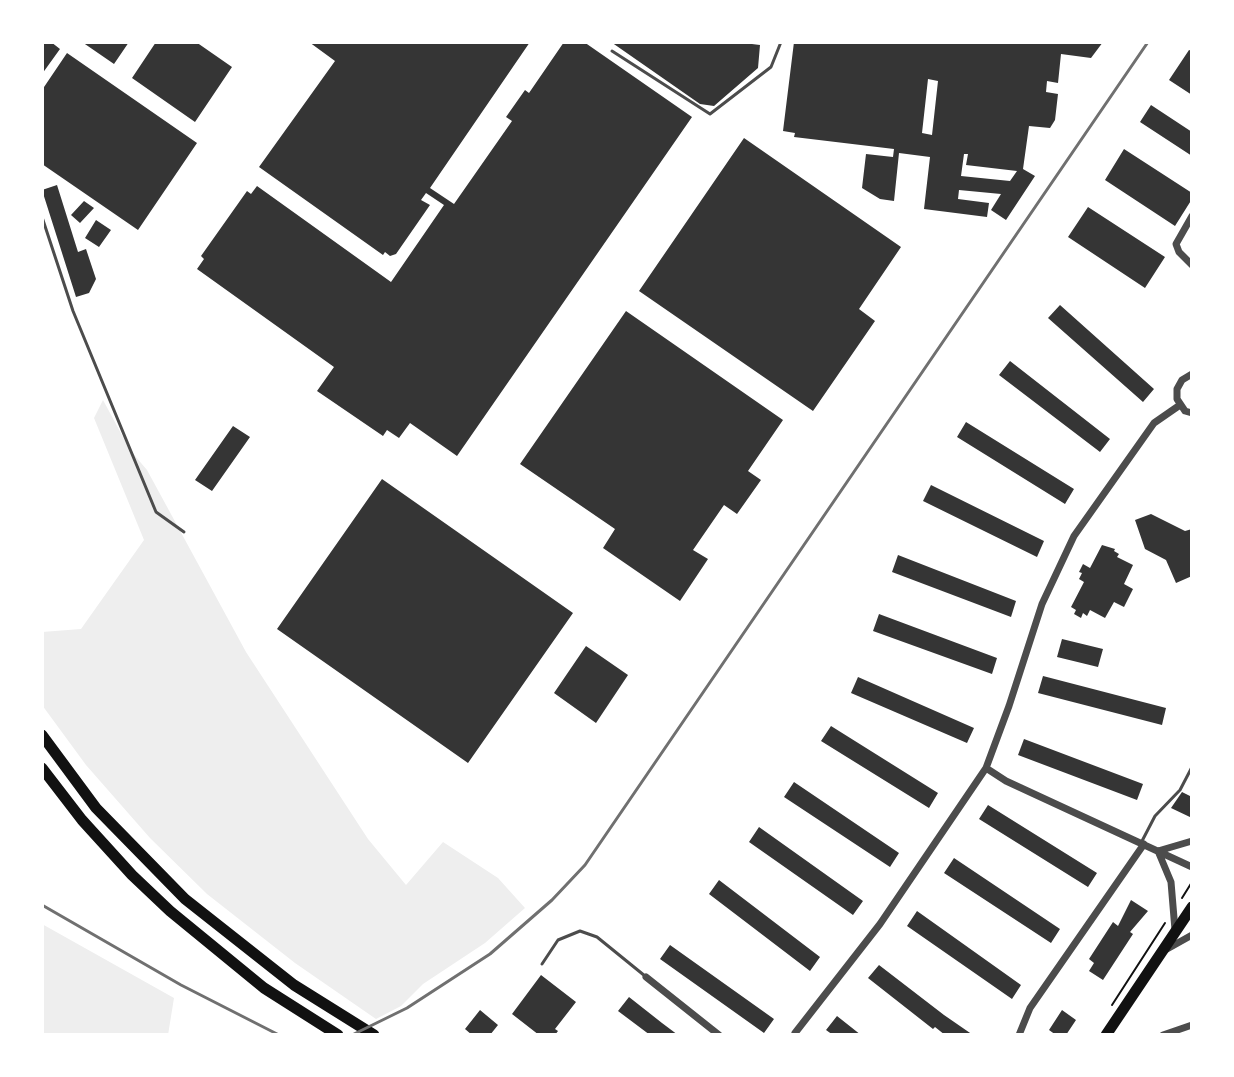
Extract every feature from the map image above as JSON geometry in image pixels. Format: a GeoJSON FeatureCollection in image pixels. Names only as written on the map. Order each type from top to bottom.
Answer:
{"type":"FeatureCollection","features":[{"type":"Feature","properties":{"kind":"main road"},"geometry":{"type":"LineString","coordinates":[[42,735],[96,808],[185,899],[294,985],[374,1035]]}},
{"type":"Feature","properties":{"kind":"main road"},"geometry":{"type":"LineString","coordinates":[[42,768],[82,820],[170,911],[264,988],[338,1035]]}},
{"type":"Feature","properties":{"kind":"main road"},"geometry":{"type":"LineString","coordinates":[[1106,1035],[1192,907]]}},
{"type":"Feature","properties":{"kind":"street"},"geometry":{"type":"LineString","coordinates":[[1192,216],[1176,244],[1182,257],[1192,265]]}},
{"type":"Feature","properties":{"kind":"street"},"geometry":{"type":"LineString","coordinates":[[1192,374],[1182,380],[1177,389],[1180,405],[1192,413]]}},
{"type":"Feature","properties":{"kind":"street"},"geometry":{"type":"LineString","coordinates":[[796,1034],[880,924],[966,801],[986,768],[1042,604],[1074,536],[1154,423],[1180,405]]}},
{"type":"Feature","properties":{"kind":"street"},"geometry":{"type":"LineString","coordinates":[[986,768],[1006,781],[1192,867]]}},
{"type":"Feature","properties":{"kind":"street"},"geometry":{"type":"LineString","coordinates":[[1158,851],[1192,841]]}},
{"type":"Feature","properties":{"kind":"street"},"geometry":{"type":"LineString","coordinates":[[1019,1035],[1030,1008],[1143,844]]}},
{"type":"Feature","properties":{"kind":"street"},"geometry":{"type":"LineString","coordinates":[[1179,845],[1192,850]]}},
{"type":"Feature","properties":{"kind":"street"},"geometry":{"type":"LineString","coordinates":[[1158,851],[1171,882],[1176,931]]}},
{"type":"Feature","properties":{"kind":"street"},"geometry":{"type":"LineString","coordinates":[[1161,953],[1192,935]]}},
{"type":"Feature","properties":{"kind":"street"},"geometry":{"type":"LineString","coordinates":[[646,977],[719,1035]]}},
{"type":"Feature","properties":{"kind":"street"},"geometry":{"type":"LineString","coordinates":[[1163,1035],[1192,1025]]}},
{"type":"Feature","properties":{"kind":"lane"},"geometry":{"type":"LineString","coordinates":[[612,51],[710,114],[771,67],[781,42]]}},
{"type":"Feature","properties":{"kind":"lane"},"geometry":{"type":"LineString","coordinates":[[42,217],[73,311],[156,512],[184,532]]}},
{"type":"Feature","properties":{"kind":"lane"},"geometry":{"type":"LineString","coordinates":[[1143,844],[1155,816],[1180,790],[1192,767]]}},
{"type":"Feature","properties":{"kind":"lane"},"geometry":{"type":"LineString","coordinates":[[542,964],[558,940],[580,931],[597,937],[646,977]]}},
{"type":"Feature","properties":{"kind":"path"},"geometry":{"type":"LineString","coordinates":[[1111,1006],[1192,882]]}},
{"type":"Feature","properties":{"kind":"shaded area"},"geometry":{"type":"Polygon","coordinates":[[[103,400],[130,450],[147,470],[246,652],[368,839],[406,885],[443,842],[498,878],[525,908],[485,943],[423,984],[401,1006],[376,1019],[295,963],[207,894],[150,838],[86,765],[42,705],[42,632],[81,629],[144,540],[94,418],[103,400]]]}},
{"type":"Feature","properties":{"kind":"shaded area"},"geometry":{"type":"Polygon","coordinates":[[[42,924],[174,998],[168,1035],[42,1035],[42,924]]]}},
{"type":"Feature","properties":{"kind":"building"},"geometry":{"type":"Polygon","coordinates":[[[42,42],[51,42],[60,49],[42,74],[42,42]]]}},
{"type":"Feature","properties":{"kind":"building"},"geometry":{"type":"Polygon","coordinates":[[[82,42],[129,42],[114,64],[82,42]]]}},
{"type":"Feature","properties":{"kind":"building"},"geometry":{"type":"Polygon","coordinates":[[[156,42],[196,42],[232,67],[195,122],[132,78],[156,42]]]}},
{"type":"Feature","properties":{"kind":"building"},"geometry":{"type":"Polygon","coordinates":[[[309,42],[530,42],[430,188],[454,204],[512,121],[506,117],[525,90],[529,93],[564,42],[584,42],[692,117],[457,456],[410,423],[399,438],[387,430],[383,436],[317,391],[334,367],[197,269],[204,259],[201,256],[247,191],[251,194],[257,186],[391,282],[444,205],[426,193],[421,200],[430,205],[396,254],[390,256],[385,252],[383,255],[259,167],[335,61],[309,42]]]}},
{"type":"Feature","properties":{"kind":"building"},"geometry":{"type":"Polygon","coordinates":[[[611,42],[752,42],[760,45],[758,68],[714,106],[700,104],[611,42]]]}},
{"type":"Feature","properties":{"kind":"building"},"geometry":{"type":"Polygon","coordinates":[[[794,42],[1103,42],[1091,58],[1061,54],[1058,83],[1047,81],[1046,92],[1058,94],[1055,120],[1050,128],[1029,126],[1023,169],[1035,176],[1006,220],[991,210],[1001,194],[959,190],[958,199],[989,203],[987,217],[924,209],[930,157],[899,153],[894,201],[880,199],[862,188],[866,154],[893,157],[894,149],[794,137],[795,133],[783,131],[794,42]],[[928,79],[922,133],[932,135],[938,81],[928,79]],[[964,154],[961,176],[1010,181],[1017,171],[966,165],[968,154],[964,154]]]}},
{"type":"Feature","properties":{"kind":"building"},"geometry":{"type":"Polygon","coordinates":[[[1189,50],[1192,51],[1192,95],[1169,80],[1189,50]]]}},
{"type":"Feature","properties":{"kind":"building"},"geometry":{"type":"Polygon","coordinates":[[[67,53],[197,143],[138,230],[42,164],[42,90],[67,53]]]}},
{"type":"Feature","properties":{"kind":"building"},"geometry":{"type":"Polygon","coordinates":[[[1151,105],[1192,132],[1192,156],[1140,122],[1151,105]]]}},
{"type":"Feature","properties":{"kind":"building"},"geometry":{"type":"Polygon","coordinates":[[[744,138],[901,247],[859,309],[875,321],[813,411],[639,291],[744,138]]]}},
{"type":"Feature","properties":{"kind":"building"},"geometry":{"type":"Polygon","coordinates":[[[1124,149],[1192,193],[1192,199],[1175,226],[1105,180],[1124,149]]]}},
{"type":"Feature","properties":{"kind":"building"},"geometry":{"type":"Polygon","coordinates":[[[57,185],[78,252],[86,249],[96,279],[89,293],[76,297],[42,190],[57,185]]]}},
{"type":"Feature","properties":{"kind":"building"},"geometry":{"type":"Polygon","coordinates":[[[84,201],[94,208],[80,223],[71,215],[84,201]]]}},
{"type":"Feature","properties":{"kind":"building"},"geometry":{"type":"Polygon","coordinates":[[[1088,207],[1165,257],[1145,288],[1068,237],[1088,207]]]}},
{"type":"Feature","properties":{"kind":"building"},"geometry":{"type":"Polygon","coordinates":[[[96,220],[111,230],[99,247],[85,238],[96,220]]]}},
{"type":"Feature","properties":{"kind":"building"},"geometry":{"type":"Polygon","coordinates":[[[1060,305],[1154,389],[1143,402],[1048,318],[1060,305]]]}},
{"type":"Feature","properties":{"kind":"building"},"geometry":{"type":"Polygon","coordinates":[[[626,311],[783,420],[748,471],[761,480],[737,514],[724,505],[693,550],[708,559],[680,601],[603,548],[615,529],[520,464],[626,311]]]}},
{"type":"Feature","properties":{"kind":"building"},"geometry":{"type":"Polygon","coordinates":[[[1010,361],[1110,439],[1100,452],[999,375],[1010,361]]]}},
{"type":"Feature","properties":{"kind":"building"},"geometry":{"type":"Polygon","coordinates":[[[966,422],[1074,489],[1065,504],[957,437],[966,422]]]}},
{"type":"Feature","properties":{"kind":"building"},"geometry":{"type":"Polygon","coordinates":[[[233,426],[250,437],[212,491],[195,480],[233,426]]]}},
{"type":"Feature","properties":{"kind":"building"},"geometry":{"type":"Polygon","coordinates":[[[382,479],[573,613],[468,763],[277,629],[382,479]]]}},
{"type":"Feature","properties":{"kind":"building"},"geometry":{"type":"Polygon","coordinates":[[[931,485],[1044,541],[1037,557],[923,501],[931,485]]]}},
{"type":"Feature","properties":{"kind":"building"},"geometry":{"type":"Polygon","coordinates":[[[1151,514],[1185,531],[1192,529],[1192,576],[1176,583],[1166,560],[1145,549],[1135,520],[1151,514]]]}},
{"type":"Feature","properties":{"kind":"building"},"geometry":{"type":"Polygon","coordinates":[[[1102,545],[1115,549],[1119,554],[1117,557],[1133,565],[1124,584],[1133,589],[1124,607],[1114,602],[1105,618],[1090,610],[1087,616],[1083,613],[1081,618],[1074,614],[1076,610],[1071,607],[1084,582],[1079,579],[1082,573],[1079,572],[1083,564],[1090,568],[1102,545]]]}},
{"type":"Feature","properties":{"kind":"building"},"geometry":{"type":"Polygon","coordinates":[[[898,555],[1016,601],[1011,617],[892,572],[898,555]]]}},
{"type":"Feature","properties":{"kind":"building"},"geometry":{"type":"Polygon","coordinates":[[[879,614],[997,658],[992,674],[873,631],[879,614]]]}},
{"type":"Feature","properties":{"kind":"building"},"geometry":{"type":"Polygon","coordinates":[[[1062,639],[1103,649],[1098,667],[1057,657],[1062,639]]]}},
{"type":"Feature","properties":{"kind":"building"},"geometry":{"type":"Polygon","coordinates":[[[586,646],[628,675],[596,723],[554,693],[586,646]]]}},
{"type":"Feature","properties":{"kind":"building"},"geometry":{"type":"Polygon","coordinates":[[[1043,676],[1166,708],[1162,725],[1038,693],[1043,676]]]}},
{"type":"Feature","properties":{"kind":"building"},"geometry":{"type":"Polygon","coordinates":[[[858,677],[974,728],[967,743],[851,693],[858,677]]]}},
{"type":"Feature","properties":{"kind":"building"},"geometry":{"type":"Polygon","coordinates":[[[831,726],[938,793],[929,808],[821,741],[831,726]]]}},
{"type":"Feature","properties":{"kind":"building"},"geometry":{"type":"Polygon","coordinates":[[[1024,739],[1143,784],[1137,800],[1018,755],[1024,739]]]}},
{"type":"Feature","properties":{"kind":"building"},"geometry":{"type":"Polygon","coordinates":[[[794,782],[899,853],[890,867],[784,797],[794,782]]]}},
{"type":"Feature","properties":{"kind":"building"},"geometry":{"type":"Polygon","coordinates":[[[1182,792],[1192,797],[1192,818],[1171,808],[1182,792]]]}},
{"type":"Feature","properties":{"kind":"building"},"geometry":{"type":"Polygon","coordinates":[[[988,805],[1097,873],[1088,887],[979,819],[988,805]]]}},
{"type":"Feature","properties":{"kind":"building"},"geometry":{"type":"Polygon","coordinates":[[[759,827],[863,901],[853,915],[749,842],[759,827]]]}},
{"type":"Feature","properties":{"kind":"building"},"geometry":{"type":"Polygon","coordinates":[[[954,858],[1060,929],[1051,943],[944,873],[954,858]]]}},
{"type":"Feature","properties":{"kind":"building"},"geometry":{"type":"Polygon","coordinates":[[[719,880],[820,957],[810,971],[709,894],[719,880]]]}},
{"type":"Feature","properties":{"kind":"building"},"geometry":{"type":"Polygon","coordinates":[[[1131,900],[1148,911],[1130,932],[1133,934],[1103,980],[1089,971],[1094,963],[1089,959],[1113,922],[1118,926],[1131,900]]]}},
{"type":"Feature","properties":{"kind":"building"},"geometry":{"type":"Polygon","coordinates":[[[917,911],[1021,985],[1012,999],[907,926],[917,911]]]}},
{"type":"Feature","properties":{"kind":"building"},"geometry":{"type":"Polygon","coordinates":[[[670,945],[774,1019],[764,1033],[660,959],[670,945]]]}},
{"type":"Feature","properties":{"kind":"building"},"geometry":{"type":"Polygon","coordinates":[[[879,965],[973,1035],[945,1035],[935,1027],[933,1029],[868,978],[879,965]]]}},
{"type":"Feature","properties":{"kind":"building"},"geometry":{"type":"Polygon","coordinates":[[[541,975],[576,1002],[555,1029],[558,1031],[555,1035],[539,1035],[512,1014],[541,975]]]}},
{"type":"Feature","properties":{"kind":"building"},"geometry":{"type":"Polygon","coordinates":[[[629,997],[678,1035],[650,1035],[618,1011],[629,997]]]}},
{"type":"Feature","properties":{"kind":"building"},"geometry":{"type":"Polygon","coordinates":[[[480,1010],[498,1025],[490,1035],[472,1035],[465,1029],[480,1010]]]}},
{"type":"Feature","properties":{"kind":"building"},"geometry":{"type":"Polygon","coordinates":[[[1062,1010],[1076,1020],[1066,1035],[1056,1035],[1049,1030],[1062,1010]]]}},
{"type":"Feature","properties":{"kind":"building"},"geometry":{"type":"Polygon","coordinates":[[[837,1016],[861,1035],[833,1035],[826,1030],[837,1016]]]}},
{"type":"Feature","properties":{"kind":"railway"},"geometry":{"type":"LineString","coordinates":[[352,1035],[407,1008],[490,954],[552,900],[585,865],[1148,42]]}},
{"type":"Feature","properties":{"kind":"railway"},"geometry":{"type":"LineString","coordinates":[[42,905],[181,985],[279,1035]]}}]}
